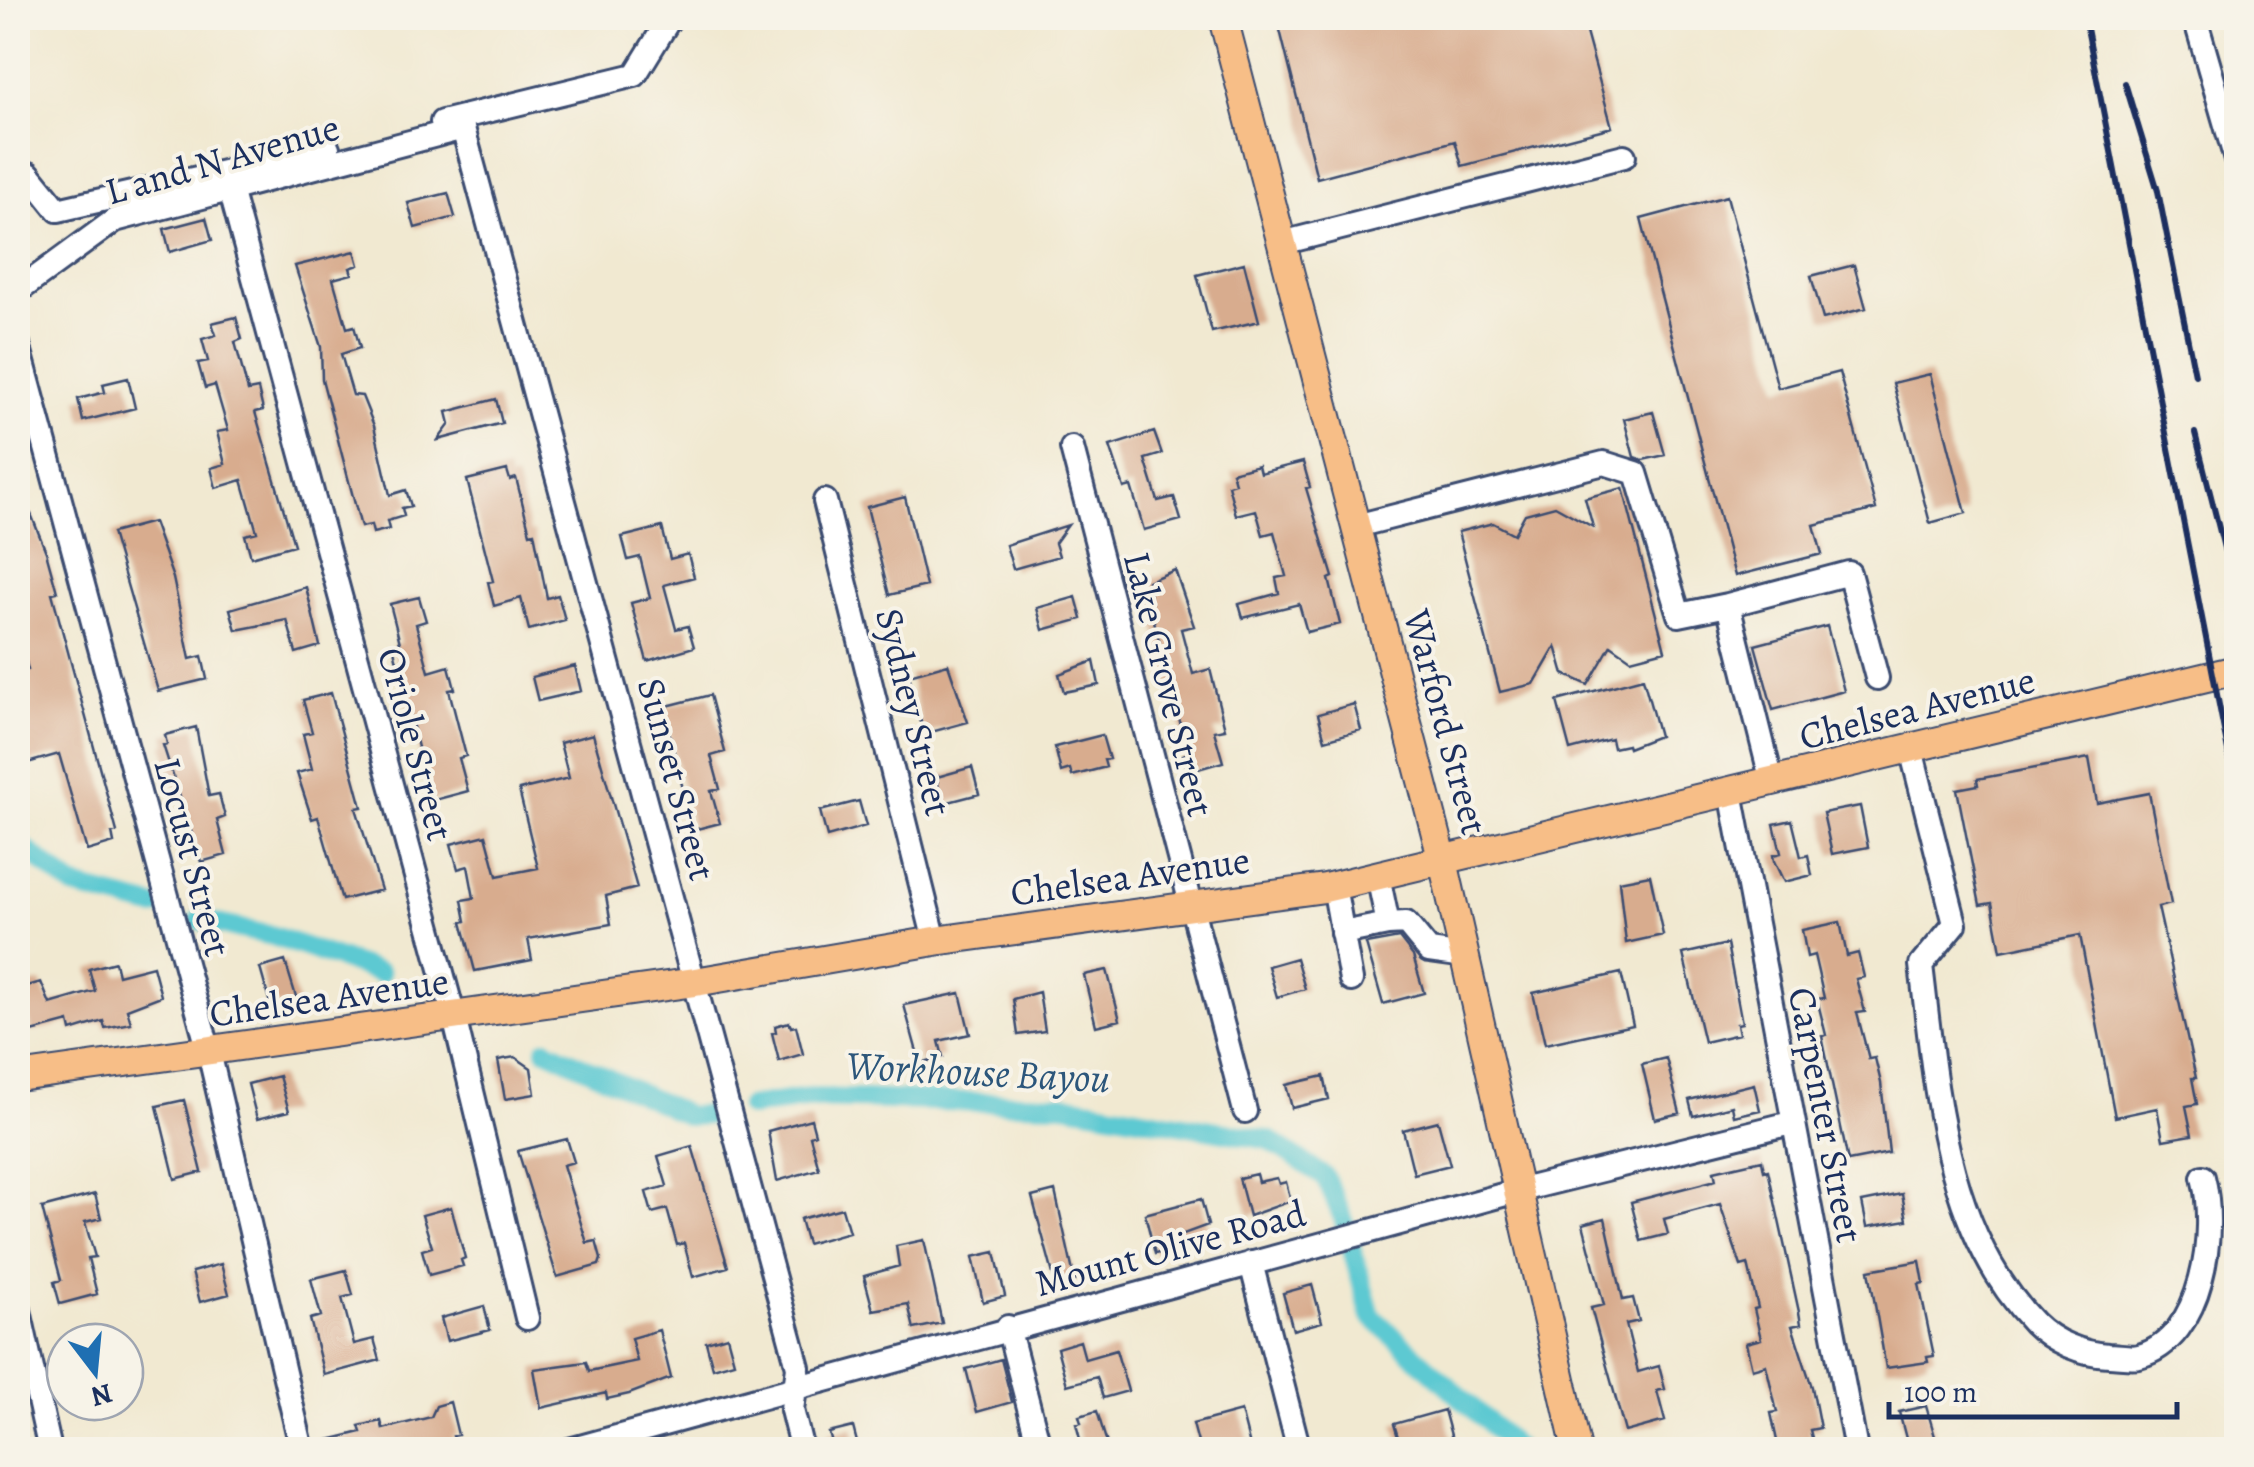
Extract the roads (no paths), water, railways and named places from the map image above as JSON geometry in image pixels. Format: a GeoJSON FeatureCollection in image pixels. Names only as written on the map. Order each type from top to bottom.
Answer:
{"type":"FeatureCollection","features":[{"type":"Feature","properties":{"kind":"main road","name":"Warford Street"},"geometry":{"type":"LineString","coordinates":[[1223,18],[1443,861],[1577,1450]]}},
{"type":"Feature","properties":{"kind":"main road","name":"Chelsea Avenue"},"geometry":{"type":"LineString","coordinates":[[18,1077],[454,1017],[936,941],[1334,886],[2236,670]]}},
{"type":"Feature","properties":{"kind":"street"},"geometry":{"type":"LineString","coordinates":[[29,174],[58,210],[582,90],[635,76],[670,18]]}},
{"type":"Feature","properties":{"kind":"street"},"geometry":{"type":"LineString","coordinates":[[2195,18],[2236,160]]}},
{"type":"Feature","properties":{"kind":"street","name":"L and N Avenue"},"geometry":{"type":"LineString","coordinates":[[18,292],[115,220],[463,128]]}},
{"type":"Feature","properties":{"kind":"street","name":"Sunset Street"},"geometry":{"type":"LineString","coordinates":[[463,128],[798,1368],[792,1410],[802,1450]]}},
{"type":"Feature","properties":{"kind":"street"},"geometry":{"type":"LineString","coordinates":[[1282,243],[1624,156]]}},
{"type":"Feature","properties":{"kind":"street","name":"Oriole Street"},"geometry":{"type":"LineString","coordinates":[[230,189],[454,1017],[526,1318]]}},
{"type":"Feature","properties":{"kind":"street","name":"Locust Street"},"geometry":{"type":"LineString","coordinates":[[18,344],[209,1052],[302,1450]]}},
{"type":"Feature","properties":{"kind":"street","name":"Lake Grove Street"},"geometry":{"type":"LineString","coordinates":[[1072,448],[1244,1111]]}},
{"type":"Feature","properties":{"kind":"street"},"geometry":{"type":"LineString","coordinates":[[1356,526],[1604,463],[1636,473],[1679,615],[1849,573],[1876,678]]}},
{"type":"Feature","properties":{"kind":"street","name":"Sydney Street"},"geometry":{"type":"LineString","coordinates":[[824,500],[936,941]]}},
{"type":"Feature","properties":{"kind":"street"},"geometry":{"type":"LineString","coordinates":[[1728,605],[1772,782]]}},
{"type":"Feature","properties":{"kind":"street"},"geometry":{"type":"LineString","coordinates":[[1911,749],[1955,924],[1920,965],[1948,1155],[1971,1224],[2003,1283],[2035,1324],[2067,1346],[2097,1354],[2138,1356],[2162,1344],[2190,1308],[2210,1252],[2211,1209],[2203,1178]]}},
{"type":"Feature","properties":{"kind":"street","name":"Carpenter Street"},"geometry":{"type":"LineString","coordinates":[[1731,792],[1856,1450]]}},
{"type":"Feature","properties":{"kind":"street"},"geometry":{"type":"LineString","coordinates":[[1378,876],[1388,924]]}},
{"type":"Feature","properties":{"kind":"street"},"geometry":{"type":"LineString","coordinates":[[1334,886],[1351,980]]}},
{"type":"Feature","properties":{"kind":"street"},"geometry":{"type":"LineString","coordinates":[[1342,933],[1406,923],[1429,951],[1464,956]]}},
{"type":"Feature","properties":{"kind":"street","name":"Mount Olive Road"},"geometry":{"type":"LineString","coordinates":[[569,1450],[1517,1190],[1791,1123]]}},
{"type":"Feature","properties":{"kind":"street"},"geometry":{"type":"LineString","coordinates":[[1251,1264],[1300,1450]]}},
{"type":"Feature","properties":{"kind":"street"},"geometry":{"type":"LineString","coordinates":[[18,1306],[50,1450]]}},
{"type":"Feature","properties":{"kind":"street"},"geometry":{"type":"LineString","coordinates":[[1008,1327],[1040,1450]]}},
{"type":"Feature","properties":{"kind":"waterway","name":"Workhouse Bayou"},"geometry":{"type":"LineString","coordinates":[[18,843],[74,887],[154,907]]}},
{"type":"Feature","properties":{"kind":"waterway","name":"Workhouse Bayou"},"geometry":{"type":"LineString","coordinates":[[199,920],[273,936],[380,973]]}},
{"type":"Feature","properties":{"kind":"waterway","name":"Workhouse Bayou"},"geometry":{"type":"LineString","coordinates":[[546,1049],[688,1116],[708,1115]]}},
{"type":"Feature","properties":{"kind":"waterway","name":"Workhouse Bayou"},"geometry":{"type":"LineString","coordinates":[[749,1107],[809,1098],[1064,1104],[1269,1140],[1325,1177],[1343,1218],[1371,1316],[1519,1450]]}},
{"type":"Feature","properties":{"kind":"railway"},"geometry":{"type":"LineString","coordinates":[[2085,18],[2236,792]]}},
{"type":"Feature","properties":{"kind":"railway"},"geometry":{"type":"LineString","coordinates":[[2125,83],[2158,191],[2195,375]]}},
{"type":"Feature","properties":{"kind":"railway"},"geometry":{"type":"LineString","coordinates":[[2195,433],[2227,560],[2236,581]]}}]}
